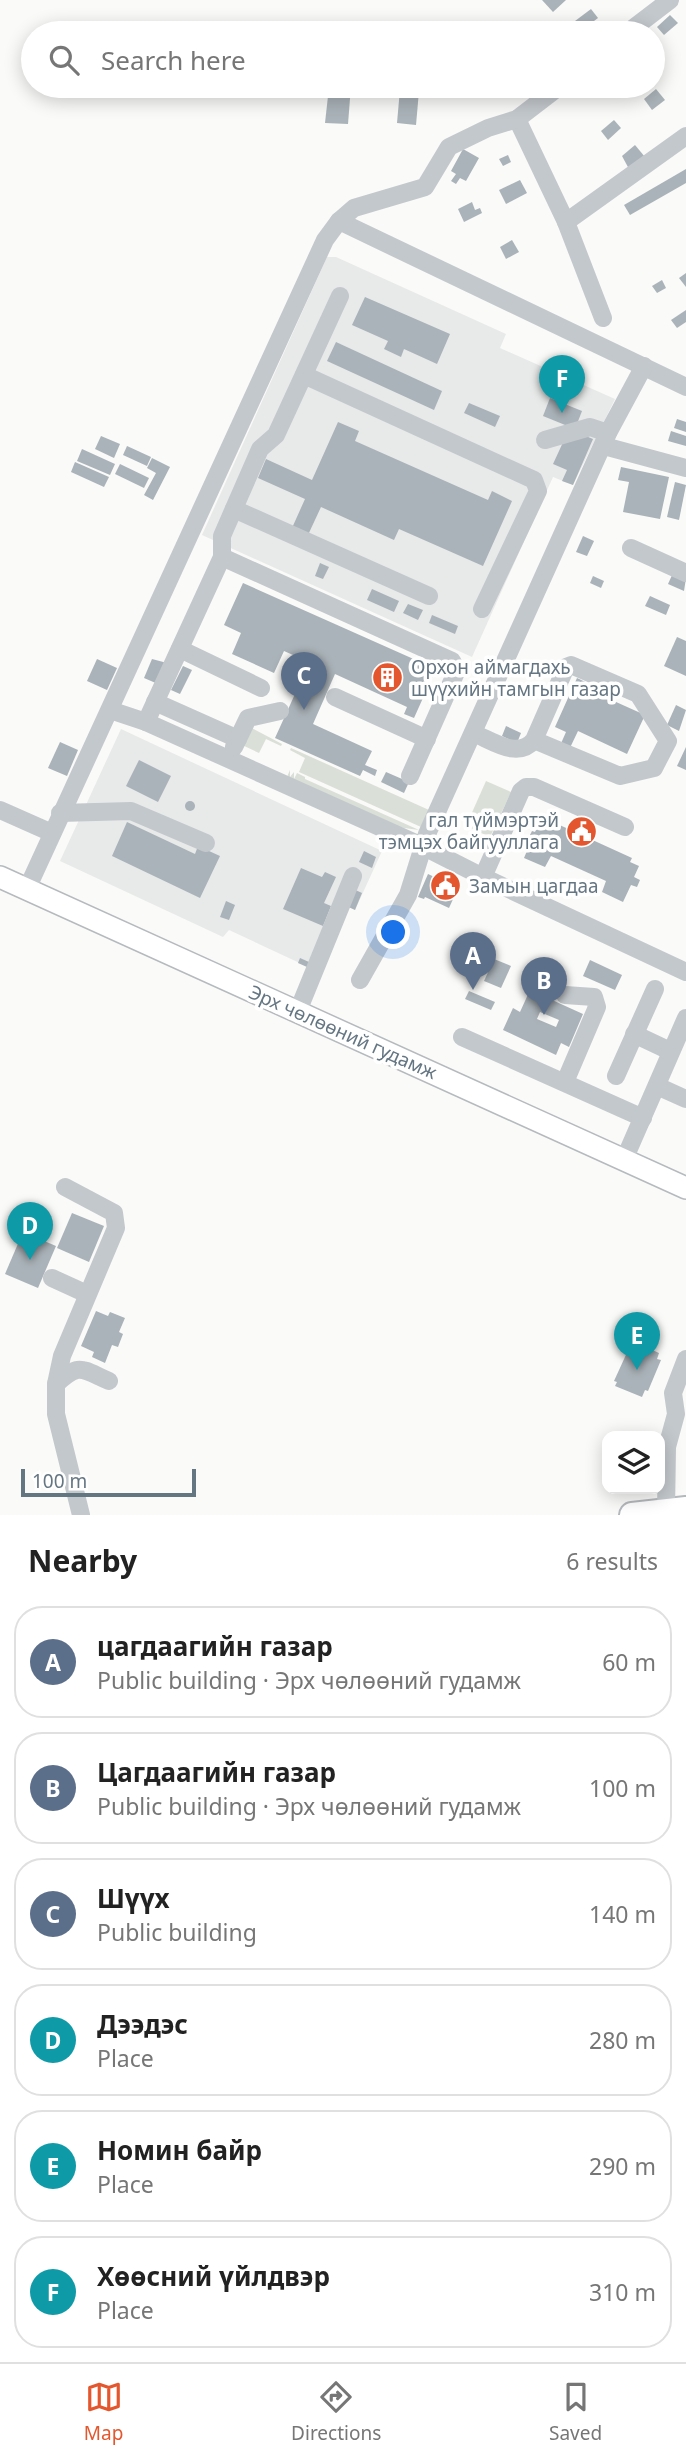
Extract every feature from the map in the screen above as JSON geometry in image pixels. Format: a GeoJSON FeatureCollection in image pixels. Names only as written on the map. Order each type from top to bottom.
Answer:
{"type":"FeatureCollection","features":[{"type":"Feature","properties":{"kind":"highway"},"geometry":{"type":"LineString","coordinates":[[632,1515],[676,1510]]}},
{"type":"Feature","properties":{"kind":"main road","name":"Эрх чөлөөний гудамж"},"geometry":{"type":"LineString","coordinates":[[0,877],[686,1188]]}},
{"type":"Feature","properties":{"kind":"street"},"geometry":{"type":"LineString","coordinates":[[643,21],[670,0]]}},
{"type":"Feature","properties":{"kind":"street"},"geometry":{"type":"LineString","coordinates":[[27,889],[325,240],[339,221],[354,208],[425,187],[449,147],[488,128],[517,119],[544,98]]}},
{"type":"Feature","properties":{"kind":"street"},"geometry":{"type":"LineString","coordinates":[[517,119],[566,222],[603,318]]}},
{"type":"Feature","properties":{"kind":"street"},"geometry":{"type":"LineString","coordinates":[[566,222],[686,136]]}},
{"type":"Feature","properties":{"kind":"street"},"geometry":{"type":"LineString","coordinates":[[339,221],[686,387]]}},
{"type":"Feature","properties":{"kind":"street"},"geometry":{"type":"LineString","coordinates":[[146,722],[222,557],[222,536],[260,449],[276,435],[340,296]]}},
{"type":"Feature","properties":{"kind":"street"},"geometry":{"type":"LineString","coordinates":[[360,980],[408,895],[422,846],[606,440],[644,366]]}},
{"type":"Feature","properties":{"kind":"street"},"geometry":{"type":"LineString","coordinates":[[304,375],[534,480],[538,491],[482,609]]}},
{"type":"Feature","properties":{"kind":"street"},"geometry":{"type":"LineString","coordinates":[[545,440],[590,427],[606,440],[686,467]]}},
{"type":"Feature","properties":{"kind":"street"},"geometry":{"type":"LineString","coordinates":[[234,509],[429,597]]}},
{"type":"Feature","properties":{"kind":"street"},"geometry":{"type":"LineString","coordinates":[[631,548],[686,573]]}},
{"type":"Feature","properties":{"kind":"street"},"geometry":{"type":"LineString","coordinates":[[222,557],[452,661],[457,670],[410,776]]}},
{"type":"Feature","properties":{"kind":"street"},"geometry":{"type":"LineString","coordinates":[[180,649],[261,688]]}},
{"type":"Feature","properties":{"kind":"street"},"geometry":{"type":"LineString","coordinates":[[473,733],[509,748],[527,748],[534,740],[566,667],[571,665],[638,694],[667,737],[670,736],[654,768],[620,776],[534,740]]}},
{"type":"Feature","properties":{"kind":"street"},"geometry":{"type":"LineString","coordinates":[[335,697],[427,739]]}},
{"type":"Feature","properties":{"kind":"street"},"geometry":{"type":"LineString","coordinates":[[155,702],[238,739]]}},
{"type":"Feature","properties":{"kind":"street"},"geometry":{"type":"LineString","coordinates":[[110,710],[146,722],[422,846],[686,972]]}},
{"type":"Feature","properties":{"kind":"street"},"geometry":{"type":"LineString","coordinates":[[229,760],[248,718],[279,711]]}},
{"type":"Feature","properties":{"kind":"street"},"geometry":{"type":"LineString","coordinates":[[483,877],[521,791],[526,787],[534,786],[625,827]]}},
{"type":"Feature","properties":{"kind":"street"},"geometry":{"type":"LineString","coordinates":[[0,810],[52,833]]}},
{"type":"Feature","properties":{"kind":"street"},"geometry":{"type":"LineString","coordinates":[[60,813],[131,811],[206,843]]}},
{"type":"Feature","properties":{"kind":"street"},"geometry":{"type":"LineString","coordinates":[[298,1011],[353,876]]}},
{"type":"Feature","properties":{"kind":"street"},"geometry":{"type":"LineString","coordinates":[[616,1076],[655,989]]}},
{"type":"Feature","properties":{"kind":"street"},"geometry":{"type":"LineString","coordinates":[[565,995],[594,997],[597,1007],[565,1082]]}},
{"type":"Feature","properties":{"kind":"street"},"geometry":{"type":"LineString","coordinates":[[624,1160],[686,1018]]}},
{"type":"Feature","properties":{"kind":"street"},"geometry":{"type":"LineString","coordinates":[[634,1034],[670,1051]]}},
{"type":"Feature","properties":{"kind":"street"},"geometry":{"type":"LineString","coordinates":[[462,1037],[643,1118]]}},
{"type":"Feature","properties":{"kind":"street"},"geometry":{"type":"LineString","coordinates":[[657,1086],[686,1099]]}},
{"type":"Feature","properties":{"kind":"street"},"geometry":{"type":"LineString","coordinates":[[65,1187],[114,1213],[116,1227],[62,1356],[56,1384],[56,1414],[82,1515]]}},
{"type":"Feature","properties":{"kind":"street"},"geometry":{"type":"LineString","coordinates":[[52,1278],[87,1294]]}},
{"type":"Feature","properties":{"kind":"street"},"geometry":{"type":"LineString","coordinates":[[676,1510],[667,1447],[680,1419],[673,1393],[686,1359]]}},
{"type":"Feature","properties":{"kind":"street"},"geometry":{"type":"LineString","coordinates":[[56,1384],[72,1369],[80,1368],[108,1381]]}},
{"type":"Feature","properties":{"kind":"shaded area"},"geometry":{"type":"Polygon","coordinates":[[[327,257],[336,257],[506,334],[500,348],[615,399],[573,485],[553,477],[472,657],[202,535],[327,257]]]}},
{"type":"Feature","properties":{"kind":"shaded area"},"geometry":{"type":"Polygon","coordinates":[[[248,726],[282,744],[281,746],[266,739],[259,753],[240,744],[248,726]]]}},
{"type":"Feature","properties":{"kind":"shaded area"},"geometry":{"type":"Polygon","coordinates":[[[121,729],[382,851],[355,910],[350,907],[319,972],[229,930],[223,937],[60,861],[121,729]]]}},
{"type":"Feature","properties":{"kind":"shaded area"},"geometry":{"type":"Polygon","coordinates":[[[291,748],[429,810],[421,827],[299,772],[305,758],[290,750],[291,748]]]}},
{"type":"Feature","properties":{"kind":"shaded area"},"geometry":{"type":"Polygon","coordinates":[[[290,770],[290,777],[294,772],[294,779],[297,773],[419,830],[397,827],[287,777],[290,770]]]}},
{"type":"Feature","properties":{"kind":"shaded area"},"geometry":{"type":"Polygon","coordinates":[[[486,781],[511,792],[490,837],[466,826],[486,781]]]}},
{"type":"Feature","properties":{"kind":"building"},"geometry":{"type":"Polygon","coordinates":[[[542,0],[566,0],[553,12],[542,0]]]}},
{"type":"Feature","properties":{"kind":"building"},"geometry":{"type":"Polygon","coordinates":[[[591,9],[598,18],[594,21],[575,21],[591,9]]]}},
{"type":"Feature","properties":{"kind":"building"},"geometry":{"type":"Polygon","coordinates":[[[670,15],[678,23],[665,34],[664,21],[670,15]]]}},
{"type":"Feature","properties":{"kind":"building"},"geometry":{"type":"Polygon","coordinates":[[[328,98],[350,98],[348,124],[325,123],[328,98]]]}},
{"type":"Feature","properties":{"kind":"building"},"geometry":{"type":"Polygon","coordinates":[[[399,98],[418,98],[416,125],[397,123],[399,98]]]}},
{"type":"Feature","properties":{"kind":"building"},"geometry":{"type":"Polygon","coordinates":[[[663,98],[665,100],[652,110],[644,99],[663,98]]]}},
{"type":"Feature","properties":{"kind":"building"},"geometry":{"type":"Polygon","coordinates":[[[614,120],[621,128],[608,140],[601,131],[614,120]]]}},
{"type":"Feature","properties":{"kind":"building"},"geometry":{"type":"Polygon","coordinates":[[[635,145],[645,157],[629,169],[622,156],[635,145]]]}},
{"type":"Feature","properties":{"kind":"building"},"geometry":{"type":"Polygon","coordinates":[[[463,149],[479,158],[466,181],[460,178],[456,184],[451,181],[456,174],[451,171],[463,149]]]}},
{"type":"Feature","properties":{"kind":"building"},"geometry":{"type":"Polygon","coordinates":[[[508,155],[511,162],[503,166],[499,159],[508,155]]]}},
{"type":"Feature","properties":{"kind":"building"},"geometry":{"type":"Polygon","coordinates":[[[686,169],[686,183],[630,215],[624,205],[686,169]]]}},
{"type":"Feature","properties":{"kind":"building"},"geometry":{"type":"Polygon","coordinates":[[[520,180],[527,193],[506,204],[499,190],[520,180]]]}},
{"type":"Feature","properties":{"kind":"building"},"geometry":{"type":"Polygon","coordinates":[[[472,202],[475,210],[480,208],[482,213],[464,222],[458,209],[472,202]]]}},
{"type":"Feature","properties":{"kind":"building"},"geometry":{"type":"Polygon","coordinates":[[[512,240],[519,252],[506,259],[500,247],[512,240]]]}},
{"type":"Feature","properties":{"kind":"building"},"geometry":{"type":"Polygon","coordinates":[[[686,273],[686,287],[679,278],[686,273]]]}},
{"type":"Feature","properties":{"kind":"building"},"geometry":{"type":"Polygon","coordinates":[[[662,280],[666,288],[657,293],[652,286],[662,280]]]}},
{"type":"Feature","properties":{"kind":"building"},"geometry":{"type":"Polygon","coordinates":[[[365,297],[450,334],[437,364],[404,349],[401,357],[384,349],[388,341],[352,325],[365,297]]]}},
{"type":"Feature","properties":{"kind":"building"},"geometry":{"type":"Polygon","coordinates":[[[686,310],[686,322],[677,328],[671,320],[686,310]]]}},
{"type":"Feature","properties":{"kind":"building"},"geometry":{"type":"Polygon","coordinates":[[[336,342],[442,391],[434,410],[327,361],[336,342]]]}},
{"type":"Feature","properties":{"kind":"building"},"geometry":{"type":"Polygon","coordinates":[[[550,398],[582,411],[575,429],[543,416],[550,398]]]}},
{"type":"Feature","properties":{"kind":"building"},"geometry":{"type":"Polygon","coordinates":[[[469,403],[500,416],[495,427],[464,413],[469,403]]]}},
{"type":"Feature","properties":{"kind":"building"},"geometry":{"type":"Polygon","coordinates":[[[677,419],[686,422],[686,432],[674,428],[677,419]]]}},
{"type":"Feature","properties":{"kind":"building"},"geometry":{"type":"Polygon","coordinates":[[[338,422],[359,431],[355,441],[488,500],[492,491],[512,501],[483,566],[399,529],[394,540],[321,507],[308,535],[292,528],[305,499],[258,478],[266,459],[312,480],[338,422]]]}},
{"type":"Feature","properties":{"kind":"building"},"geometry":{"type":"Polygon","coordinates":[[[671,431],[686,436],[686,446],[668,441],[671,431]]]}},
{"type":"Feature","properties":{"kind":"building"},"geometry":{"type":"Polygon","coordinates":[[[581,434],[593,439],[573,485],[562,481],[567,470],[553,464],[565,438],[581,434]]]}},
{"type":"Feature","properties":{"kind":"building"},"geometry":{"type":"Polygon","coordinates":[[[101,436],[120,444],[114,458],[95,449],[101,436]]]}},
{"type":"Feature","properties":{"kind":"building"},"geometry":{"type":"Polygon","coordinates":[[[127,446],[151,457],[147,466],[123,455],[127,446]]]}},
{"type":"Feature","properties":{"kind":"building"},"geometry":{"type":"Polygon","coordinates":[[[82,449],[115,464],[110,475],[77,461],[82,449]]]}},
{"type":"Feature","properties":{"kind":"building"},"geometry":{"type":"Polygon","coordinates":[[[152,458],[170,467],[153,500],[144,495],[156,473],[147,468],[152,458]]]}},
{"type":"Feature","properties":{"kind":"building"},"geometry":{"type":"Polygon","coordinates":[[[75,462],[109,477],[104,487],[71,472],[75,462]]]}},
{"type":"Feature","properties":{"kind":"building"},"geometry":{"type":"Polygon","coordinates":[[[120,464],[149,478],[144,488],[115,474],[120,464]]]}},
{"type":"Feature","properties":{"kind":"building"},"geometry":{"type":"Polygon","coordinates":[[[621,467],[669,477],[660,519],[623,512],[629,482],[618,480],[621,467]]]}},
{"type":"Feature","properties":{"kind":"building"},"geometry":{"type":"Polygon","coordinates":[[[675,482],[686,485],[679,520],[667,517],[675,482]]]}},
{"type":"Feature","properties":{"kind":"building"},"geometry":{"type":"Polygon","coordinates":[[[583,536],[594,541],[587,556],[576,552],[583,536]]]}},
{"type":"Feature","properties":{"kind":"building"},"geometry":{"type":"Polygon","coordinates":[[[320,563],[329,567],[323,579],[315,576],[320,563]]]}},
{"type":"Feature","properties":{"kind":"building"},"geometry":{"type":"Polygon","coordinates":[[[673,573],[686,578],[684,591],[668,584],[673,573]]]}},
{"type":"Feature","properties":{"kind":"building"},"geometry":{"type":"Polygon","coordinates":[[[593,576],[604,581],[601,588],[590,583],[593,576]]]}},
{"type":"Feature","properties":{"kind":"building","name":"Орхон аймагдахь шүүхийн тамгын газар"},"geometry":{"type":"Polygon","coordinates":[[[243,583],[436,669],[414,718],[404,714],[407,707],[335,674],[313,724],[372,751],[365,765],[377,770],[375,776],[363,770],[360,776],[275,738],[300,683],[310,688],[318,671],[309,668],[311,663],[284,651],[274,673],[232,654],[241,633],[224,625],[243,583]]]}},
{"type":"Feature","properties":{"kind":"building"},"geometry":{"type":"Polygon","coordinates":[[[372,589],[399,601],[394,612],[367,600],[372,589]]]}},
{"type":"Feature","properties":{"kind":"building"},"geometry":{"type":"Polygon","coordinates":[[[650,596],[670,605],[666,615],[645,606],[650,596]]]}},
{"type":"Feature","properties":{"kind":"building"},"geometry":{"type":"Polygon","coordinates":[[[408,604],[423,610],[418,620],[403,613],[408,604]]]}},
{"type":"Feature","properties":{"kind":"building"},"geometry":{"type":"Polygon","coordinates":[[[432,615],[458,626],[455,634],[429,623],[432,615]]]}},
{"type":"Feature","properties":{"kind":"building"},"geometry":{"type":"Polygon","coordinates":[[[677,637],[686,641],[686,676],[664,666],[677,637]]]}},
{"type":"Feature","properties":{"kind":"building"},"geometry":{"type":"Polygon","coordinates":[[[97,659],[117,668],[107,690],[87,681],[97,659]]]}},
{"type":"Feature","properties":{"kind":"building"},"geometry":{"type":"Polygon","coordinates":[[[152,659],[167,663],[158,684],[144,678],[152,659]]]}},
{"type":"Feature","properties":{"kind":"building"},"geometry":{"type":"Polygon","coordinates":[[[183,666],[192,670],[180,694],[171,690],[183,666]]]}},
{"type":"Feature","properties":{"kind":"building"},"geometry":{"type":"Polygon","coordinates":[[[577,678],[598,688],[596,693],[645,715],[627,754],[578,731],[568,752],[559,748],[566,732],[555,727],[577,678]]]}},
{"type":"Feature","properties":{"kind":"building"},"geometry":{"type":"Polygon","coordinates":[[[676,705],[686,710],[679,731],[667,725],[676,705]]]}},
{"type":"Feature","properties":{"kind":"building"},"geometry":{"type":"Polygon","coordinates":[[[506,726],[521,733],[517,743],[502,736],[506,726]]]}},
{"type":"Feature","properties":{"kind":"building"},"geometry":{"type":"Polygon","coordinates":[[[60,742],[78,750],[67,776],[48,768],[60,742]]]}},
{"type":"Feature","properties":{"kind":"building"},"geometry":{"type":"Polygon","coordinates":[[[686,747],[686,770],[677,766],[686,747]]]}},
{"type":"Feature","properties":{"kind":"building"},"geometry":{"type":"Polygon","coordinates":[[[139,760],[171,776],[158,802],[126,786],[139,760]]]}},
{"type":"Feature","properties":{"kind":"building"},"geometry":{"type":"Polygon","coordinates":[[[386,772],[409,782],[404,793],[381,782],[386,772]]]}},
{"type":"Feature","properties":{"kind":"building"},"geometry":{"type":"Polygon","coordinates":[[[190,801],[194,802],[194,810],[190,811],[186,810],[185,806],[186,802],[190,801]]]}},
{"type":"Feature","properties":{"kind":"building"},"geometry":{"type":"Polygon","coordinates":[[[540,821],[551,826],[553,822],[632,858],[630,862],[639,866],[634,877],[640,880],[637,887],[631,885],[623,902],[602,892],[606,881],[551,856],[545,867],[524,858],[532,839],[529,837],[532,831],[535,832],[540,821]]]}},
{"type":"Feature","properties":{"kind":"building"},"geometry":{"type":"Polygon","coordinates":[[[127,822],[195,854],[198,846],[220,856],[200,898],[112,856],[127,822]]]}},
{"type":"Feature","properties":{"kind":"building"},"geometry":{"type":"Polygon","coordinates":[[[364,851],[376,857],[372,868],[359,862],[364,851]]]}},
{"type":"Feature","properties":{"kind":"building"},"geometry":{"type":"Polygon","coordinates":[[[301,868],[322,877],[325,872],[336,877],[324,903],[331,906],[323,926],[283,909],[301,868]]]}},
{"type":"Feature","properties":{"kind":"building"},"geometry":{"type":"Polygon","coordinates":[[[428,874],[458,888],[449,908],[425,897],[418,897],[428,874]]]}},
{"type":"Feature","properties":{"kind":"building"},"geometry":{"type":"Polygon","coordinates":[[[351,888],[362,893],[355,910],[344,905],[351,888]]]}},
{"type":"Feature","properties":{"kind":"building"},"geometry":{"type":"Polygon","coordinates":[[[226,901],[235,905],[229,920],[220,917],[226,901]]]}},
{"type":"Feature","properties":{"kind":"building"},"geometry":{"type":"Polygon","coordinates":[[[300,958],[309,962],[307,967],[298,963],[300,958]]]}},
{"type":"Feature","properties":{"kind":"building"},"geometry":{"type":"Polygon","coordinates":[[[494,959],[511,966],[501,988],[484,981],[494,959]]]}},
{"type":"Feature","properties":{"kind":"building"},"geometry":{"type":"Polygon","coordinates":[[[590,960],[622,975],[615,990],[583,976],[590,960]]]}},
{"type":"Feature","properties":{"kind":"building"},"geometry":{"type":"Polygon","coordinates":[[[530,990],[583,1014],[569,1047],[561,1043],[556,1055],[503,1030],[513,1008],[520,1012],[530,990]],[[540,1012],[537,1019],[556,1027],[559,1020],[540,1012]]]}},
{"type":"Feature","properties":{"kind":"building"},"geometry":{"type":"Polygon","coordinates":[[[469,991],[495,1002],[491,1010],[465,999],[469,991]]]}},
{"type":"Feature","properties":{"kind":"building"},"geometry":{"type":"Polygon","coordinates":[[[72,1213],[104,1226],[89,1262],[57,1248],[72,1213]]]}},
{"type":"Feature","properties":{"kind":"building"},"geometry":{"type":"Polygon","coordinates":[[[23,1232],[56,1246],[38,1288],[5,1274],[23,1232]]]}},
{"type":"Feature","properties":{"kind":"building"},"geometry":{"type":"Polygon","coordinates":[[[96,1311],[108,1316],[110,1312],[125,1318],[119,1332],[123,1334],[118,1347],[112,1345],[105,1363],[92,1357],[94,1352],[81,1346],[96,1311]]]}},
{"type":"Feature","properties":{"kind":"building"},"geometry":{"type":"Polygon","coordinates":[[[635,1342],[659,1353],[657,1359],[661,1360],[648,1391],[645,1390],[642,1397],[615,1386],[617,1382],[614,1381],[630,1346],[635,1342]]]}},
{"type":"Feature","properties":{"kind":"place","name":"Хөөсний үйлдвэр"},"geometry":{"type":"Point","coordinates":[562,413]}},
{"type":"Feature","properties":{"kind":"place","name":"Орхон аймагдахь шүүхийн тамгын газар"},"geometry":{"type":"Point","coordinates":[388,678]}},
{"type":"Feature","properties":{"kind":"place","name":"Шүүх"},"geometry":{"type":"Point","coordinates":[304,710]}},
{"type":"Feature","properties":{"kind":"place","name":"гал түймэртэй тэмцэх байгууллага"},"geometry":{"type":"Point","coordinates":[582,831]}},
{"type":"Feature","properties":{"kind":"place","name":"Замын цагдаа"},"geometry":{"type":"Point","coordinates":[446,886]}},
{"type":"Feature","properties":{"kind":"place","name":"цагдаагийн газар"},"geometry":{"type":"Point","coordinates":[473,990]}},
{"type":"Feature","properties":{"kind":"place","name":"Цагдаагийн газар"},"geometry":{"type":"Point","coordinates":[544,1015]}},
{"type":"Feature","properties":{"kind":"place","name":"Дээдэс"},"geometry":{"type":"Point","coordinates":[30,1260]}},
{"type":"Feature","properties":{"kind":"place","name":"Номин байр"},"geometry":{"type":"Point","coordinates":[637,1370]}}]}
